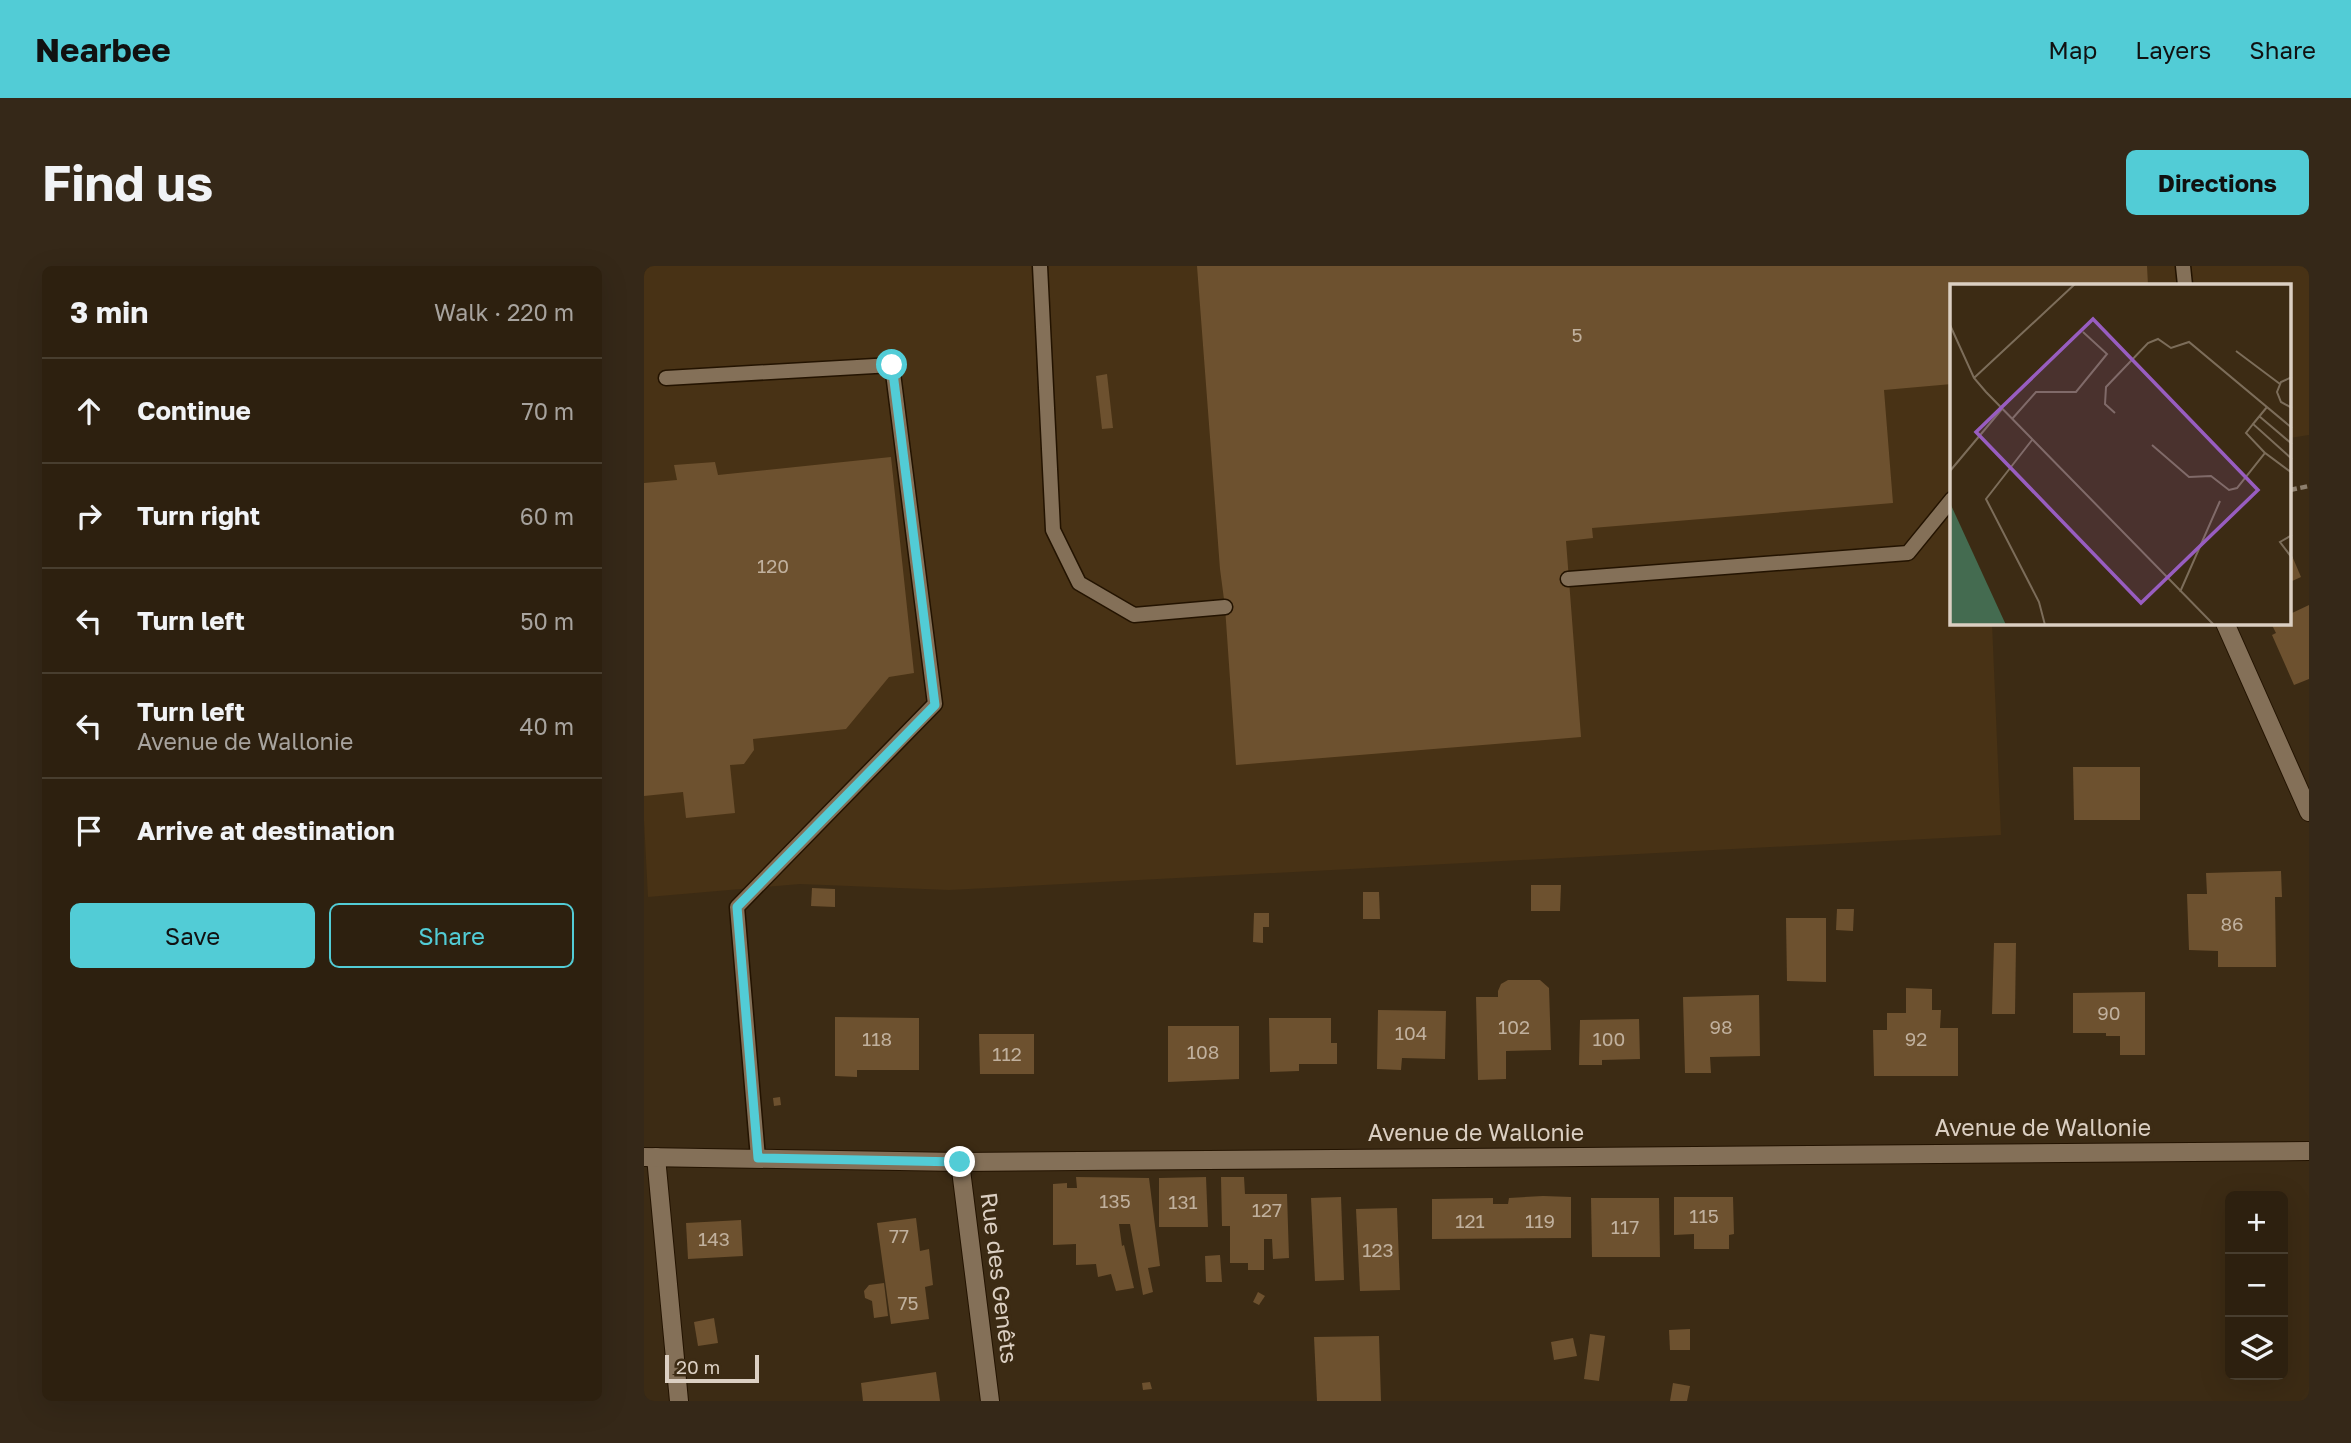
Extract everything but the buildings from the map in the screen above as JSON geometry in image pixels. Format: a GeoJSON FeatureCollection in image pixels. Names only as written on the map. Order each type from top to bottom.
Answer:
{"type":"FeatureCollection","features":[{"type":"Feature","properties":{"kind":"street"},"geometry":{"type":"LineString","coordinates":[[2226,625],[2309,811]]}},
{"type":"Feature","properties":{"kind":"street","name":"Avenue de Wallonie"},"geometry":{"type":"LineString","coordinates":[[650,1157],[960,1162],[2309,1151]]}},
{"type":"Feature","properties":{"kind":"street"},"geometry":{"type":"LineString","coordinates":[[650,1157],[679,1401]]}},
{"type":"Feature","properties":{"kind":"street","name":"Rue des Genêts"},"geometry":{"type":"LineString","coordinates":[[960,1162],[990,1401]]}},
{"type":"Feature","properties":{"kind":"lane"},"geometry":{"type":"LineString","coordinates":[[1040,266],[1053,530],[1079,583],[1134,615],[1225,607]]}},
{"type":"Feature","properties":{"kind":"lane"},"geometry":{"type":"LineString","coordinates":[[2183,266],[2185,284]]}},
{"type":"Feature","properties":{"kind":"lane"},"geometry":{"type":"LineString","coordinates":[[666,378],[892,365],[935,705],[737,907],[758,1158]]}},
{"type":"Feature","properties":{"kind":"lane"},"geometry":{"type":"LineString","coordinates":[[1568,579],[1908,553],[1950,501]]}},
{"type":"Feature","properties":{"kind":"path"},"geometry":{"type":"LineString","coordinates":[[2291,489],[2309,485]]}},
{"type":"Feature","properties":{"kind":"shaded area"},"geometry":{"type":"Polygon","coordinates":[[[644,266],[2309,266],[2309,435],[2291,438],[2291,284],[1950,284],[1950,625],[1992,625],[2001,835],[949,890],[800,884],[648,897],[644,820],[644,266]]]}},
{"type":"Feature","properties":{"kind":"route"},"geometry":{"type":"LineString","coordinates":[[892,365],[935,705],[737,907],[758,1158],[960,1162]]}}]}
